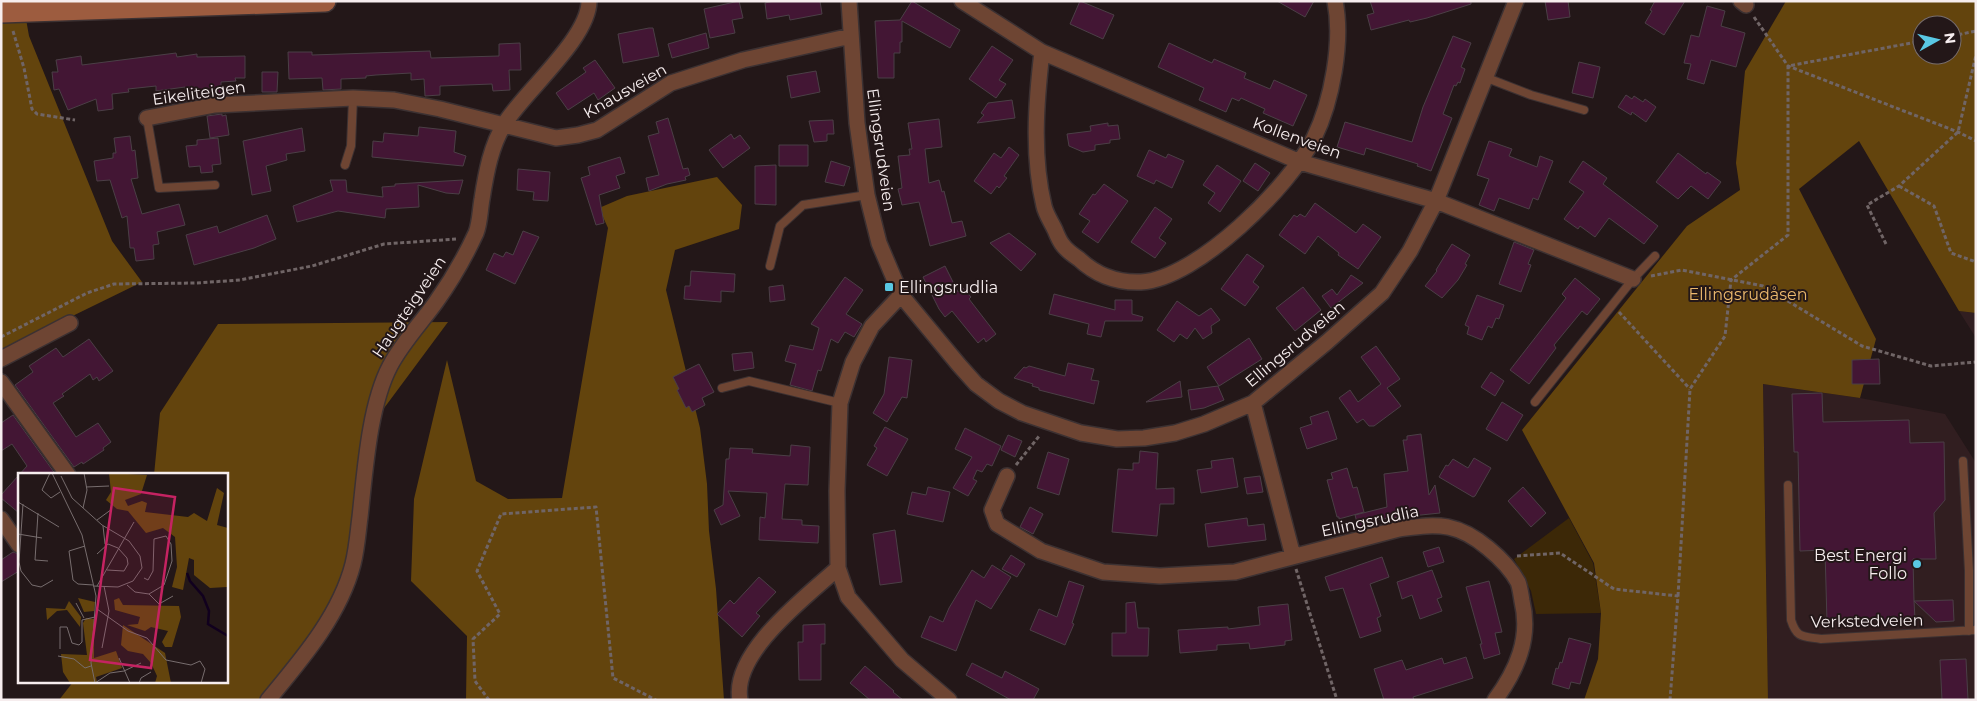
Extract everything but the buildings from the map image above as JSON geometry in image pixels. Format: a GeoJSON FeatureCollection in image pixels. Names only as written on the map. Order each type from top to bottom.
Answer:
{"type":"FeatureCollection","features":[{"type":"Feature","properties":{"kind":"main road"},"geometry":{"type":"LineString","coordinates":[[1,12],[325,1]]}},
{"type":"Feature","properties":{"kind":"street","name":"Haugteigveien"},"geometry":{"type":"LineString","coordinates":[[268,700],[330,618],[345,590],[354,562],[365,465],[378,396],[383,381],[396,356],[437,300],[477,231],[490,159],[504,124],[571,42],[585,18],[589,1]]}},
{"type":"Feature","properties":{"kind":"street","name":"Ellingsrudveien"},"geometry":{"type":"LineString","coordinates":[[849,1],[857,122],[866,195],[879,243],[901,294],[976,384],[999,401],[1022,413],[1081,433],[1118,439],[1144,438],[1175,433],[1204,424],[1252,403],[1327,342],[1382,293],[1410,250],[1436,201],[1487,78],[1516,1]]}},
{"type":"Feature","properties":{"kind":"street","name":"Kollenveien"},"geometry":{"type":"LineString","coordinates":[[962,1],[1042,52],[1300,162],[1436,201],[1633,279]]}},
{"type":"Feature","properties":{"kind":"street"},"geometry":{"type":"LineString","coordinates":[[1042,52],[1037,94],[1037,124],[1038,164],[1045,208],[1062,244],[1086,266],[1108,279],[1142,282],[1177,272],[1210,252],[1264,202],[1300,162],[1314,138],[1329,94],[1337,44],[1338,23],[1335,1]]}},
{"type":"Feature","properties":{"kind":"street","name":"Knausveien"},"geometry":{"type":"LineString","coordinates":[[504,124],[556,138],[578,135],[597,130],[671,83],[743,60],[851,36]]}},
{"type":"Feature","properties":{"kind":"street","name":"Eikeliteigen"},"geometry":{"type":"LineString","coordinates":[[146,118],[215,105],[353,98],[394,100],[504,124]]}},
{"type":"Feature","properties":{"kind":"street"},"geometry":{"type":"LineString","coordinates":[[901,294],[872,326],[853,362],[840,403],[837,491],[838,568],[848,597],[902,660],[949,700]]}},
{"type":"Feature","properties":{"kind":"street"},"geometry":{"type":"LineString","coordinates":[[1,359],[70,323]]}},
{"type":"Feature","properties":{"kind":"street"},"geometry":{"type":"LineString","coordinates":[[1,382],[67,473]]}},
{"type":"Feature","properties":{"kind":"street"},"geometry":{"type":"LineString","coordinates":[[1252,403],[1292,556]]}},
{"type":"Feature","properties":{"kind":"street","name":"Ellingsrudlia"},"geometry":{"type":"LineString","coordinates":[[1008,476],[992,510],[997,524],[1041,551],[1103,572],[1160,576],[1235,572],[1399,529],[1425,525],[1449,527],[1473,536],[1499,557],[1518,582],[1524,611],[1524,640],[1518,663],[1507,684],[1495,700]]}},
{"type":"Feature","properties":{"kind":"street"},"geometry":{"type":"LineString","coordinates":[[1,519],[18,544]]}},
{"type":"Feature","properties":{"kind":"street"},"geometry":{"type":"LineString","coordinates":[[740,700],[738,689],[746,665],[772,628],[838,568]]}},
{"type":"Feature","properties":{"kind":"lane"},"geometry":{"type":"LineString","coordinates":[[1487,78],[1530,95],[1584,110]]}},
{"type":"Feature","properties":{"kind":"lane"},"geometry":{"type":"LineString","coordinates":[[345,165],[351,146],[353,98]]}},
{"type":"Feature","properties":{"kind":"lane","name":"Eikeliteigen"},"geometry":{"type":"LineString","coordinates":[[146,118],[159,188],[214,185]]}},
{"type":"Feature","properties":{"kind":"lane"},"geometry":{"type":"LineString","coordinates":[[770,266],[780,226],[803,205],[866,195]]}},
{"type":"Feature","properties":{"kind":"lane"},"geometry":{"type":"LineString","coordinates":[[1535,402],[1633,279],[1655,256]]}},
{"type":"Feature","properties":{"kind":"lane"},"geometry":{"type":"LineString","coordinates":[[722,388],[749,381],[840,403]]}},
{"type":"Feature","properties":{"kind":"lane","name":"Verkstedveien"},"geometry":{"type":"LineString","coordinates":[[1788,485],[1791,620],[1794,631],[1799,635],[1821,639],[1973,630],[1963,461]]}},
{"type":"Feature","properties":{"kind":"path"},"geometry":{"type":"LineString","coordinates":[[1743,3],[1788,66],[1958,132],[1976,141]]}},
{"type":"Feature","properties":{"kind":"path"},"geometry":{"type":"LineString","coordinates":[[13,31],[24,68],[32,109],[37,114],[75,120]]}},
{"type":"Feature","properties":{"kind":"path"},"geometry":{"type":"LineString","coordinates":[[1962,34],[1976,31]]}},
{"type":"Feature","properties":{"kind":"path"},"geometry":{"type":"LineString","coordinates":[[1788,66],[1912,43]]}},
{"type":"Feature","properties":{"kind":"path"},"geometry":{"type":"LineString","coordinates":[[1886,244],[1867,205],[1899,186],[1958,132],[1976,55]]}},
{"type":"Feature","properties":{"kind":"path"},"geometry":{"type":"LineString","coordinates":[[1670,700],[1690,389],[1725,336],[1731,280],[1788,235],[1788,66]]}},
{"type":"Feature","properties":{"kind":"path"},"geometry":{"type":"LineString","coordinates":[[1899,186],[1934,206],[1951,253],[1976,262]]}},
{"type":"Feature","properties":{"kind":"path"},"geometry":{"type":"LineString","coordinates":[[1,338],[87,293],[114,284],[197,283],[240,280],[312,266],[384,244],[454,239],[471,242]]}},
{"type":"Feature","properties":{"kind":"path"},"geometry":{"type":"LineString","coordinates":[[1633,279],[1682,270],[1763,286],[1862,346],[1931,366],[1976,362]]}},
{"type":"Feature","properties":{"kind":"path"},"geometry":{"type":"LineString","coordinates":[[1612,305],[1690,389]]}},
{"type":"Feature","properties":{"kind":"path"},"geometry":{"type":"LineString","coordinates":[[1008,476],[1047,422]]}},
{"type":"Feature","properties":{"kind":"path"},"geometry":{"type":"LineString","coordinates":[[489,700],[475,681],[473,639],[500,614],[477,571],[501,514],[596,508],[613,678],[656,700]]}},
{"type":"Feature","properties":{"kind":"path"},"geometry":{"type":"LineString","coordinates":[[1499,557],[1560,553],[1614,589],[1678,596]]}},
{"type":"Feature","properties":{"kind":"path"},"geometry":{"type":"LineString","coordinates":[[1292,556],[1337,700]]}},
{"type":"Feature","properties":{"kind":"shaded area"},"geometry":{"type":"Polygon","coordinates":[[[1959,311],[1976,313],[1976,338],[1959,311]]]}},
{"type":"Feature","properties":{"kind":"shaded area"},"geometry":{"type":"Polygon","coordinates":[[[1763,384],[1860,398],[1945,414],[1976,463],[1976,700],[1768,700],[1763,384]]]}},
{"type":"Feature","properties":{"kind":"shaded area"},"geometry":{"type":"Polygon","coordinates":[[[1569,518],[1593,563],[1601,613],[1536,614],[1531,591],[1514,559],[1569,518]]]}},
{"type":"Feature","properties":{"kind":"green space"},"geometry":{"type":"Polygon","coordinates":[[[1,1],[37,1],[26,19],[29,36],[112,241],[142,282],[1,351],[1,1]]]}},
{"type":"Feature","properties":{"kind":"green space","name":"Ellingsrudåsen"},"geometry":{"type":"Polygon","coordinates":[[[1786,1],[1976,1],[1976,313],[1959,311],[1859,141],[1799,189],[1876,339],[1860,398],[1763,384],[1768,700],[1584,700],[1598,659],[1601,613],[1594,563],[1522,430],[1687,226],[1740,190],[1736,163],[1745,71],[1786,1]]]}},
{"type":"Feature","properties":{"kind":"green space"},"geometry":{"type":"Polygon","coordinates":[[[717,177],[742,205],[739,229],[675,250],[666,290],[700,428],[707,484],[709,531],[716,589],[724,700],[466,700],[467,636],[411,581],[414,499],[447,360],[476,481],[508,499],[562,498],[608,228],[599,208],[627,196],[717,177]]]}},
{"type":"Feature","properties":{"kind":"green space"},"geometry":{"type":"Polygon","coordinates":[[[448,322],[376,419],[367,513],[321,639],[273,700],[59,700],[71,684],[228,684],[228,473],[154,473],[160,413],[218,324],[448,322]]]}},
{"type":"Feature","properties":{"kind":"place","name":"Ellingsrudlia"},"geometry":{"type":"Point","coordinates":[889,287]}},
{"type":"Feature","properties":{"kind":"place","name":"Best Energi Follo"},"geometry":{"type":"Point","coordinates":[1917,564]}}]}
